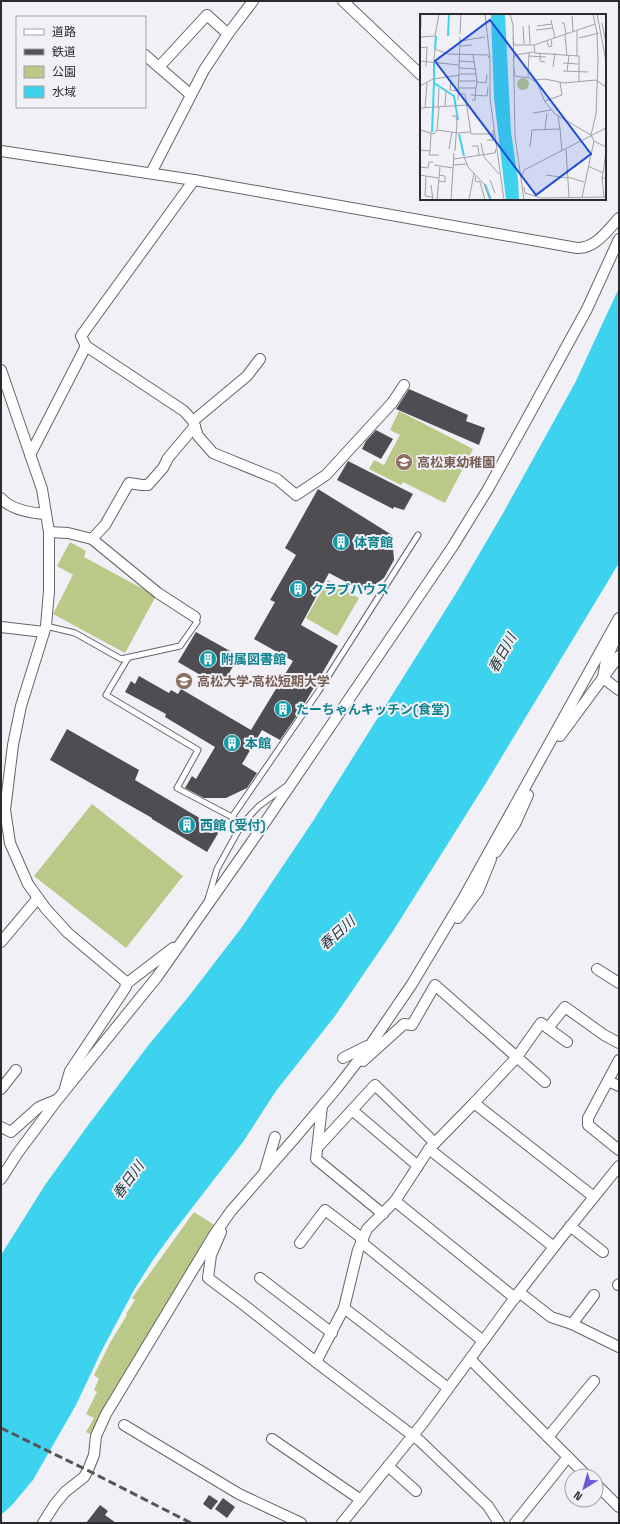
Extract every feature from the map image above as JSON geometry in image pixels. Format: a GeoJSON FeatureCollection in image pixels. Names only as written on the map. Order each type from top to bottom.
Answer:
{"type":"FeatureCollection","features":[{"type":"Feature","properties":{"kind":"street"},"geometry":{"type":"LineString","coordinates":[[151,173],[204,70],[228,34],[253,1]]}},
{"type":"Feature","properties":{"kind":"street"},"geometry":{"type":"LineString","coordinates":[[343,1],[420,74]]}},
{"type":"Feature","properties":{"kind":"street"},"geometry":{"type":"LineString","coordinates":[[159,67],[207,15],[228,34]]}},
{"type":"Feature","properties":{"kind":"street"},"geometry":{"type":"LineString","coordinates":[[146,55],[191,95]]}},
{"type":"Feature","properties":{"kind":"street"},"geometry":{"type":"LineString","coordinates":[[1,151],[194,180],[577,248],[585,248],[600,238],[619,218]]}},
{"type":"Feature","properties":{"kind":"street"},"geometry":{"type":"LineString","coordinates":[[194,180],[99,309],[81,336],[86,346],[184,411],[194,424],[198,436],[213,453],[277,480],[296,494],[326,474],[392,403],[404,385]]}},
{"type":"Feature","properties":{"kind":"street"},"geometry":{"type":"LineString","coordinates":[[1,1179],[17,1154],[61,1096],[157,977],[294,781],[453,546],[488,489],[587,309],[619,239]]}},
{"type":"Feature","properties":{"kind":"street"},"geometry":{"type":"LineString","coordinates":[[30,455],[86,346]]}},
{"type":"Feature","properties":{"kind":"street"},"geometry":{"type":"LineString","coordinates":[[92,539],[105,525],[129,482],[148,485],[163,468],[168,458],[194,424],[248,376],[260,359]]}},
{"type":"Feature","properties":{"kind":"street"},"geometry":{"type":"LineString","coordinates":[[1,370],[42,488],[49,532],[49,591],[45,629],[20,706],[13,745],[6,810],[5,842],[28,884],[46,909],[68,933],[125,981],[126,984]]}},
{"type":"Feature","properties":{"kind":"street"},"geometry":{"type":"LineString","coordinates":[[1,498],[16,508],[29,512],[46,514]]}},
{"type":"Feature","properties":{"kind":"street"},"geometry":{"type":"LineString","coordinates":[[49,532],[68,533],[92,539],[158,594],[196,620]]}},
{"type":"Feature","properties":{"kind":"street"},"geometry":{"type":"LineString","coordinates":[[43,1523],[65,1492],[84,1477],[94,1455],[96,1436],[106,1414],[214,1235],[225,1219],[322,1106],[371,1044],[412,984],[490,855],[619,618]]}},
{"type":"Feature","properties":{"kind":"street"},"geometry":{"type":"LineString","coordinates":[[1,627],[45,629]]}},
{"type":"Feature","properties":{"kind":"street"},"geometry":{"type":"LineString","coordinates":[[603,678],[606,660],[619,631]]}},
{"type":"Feature","properties":{"kind":"street"},"geometry":{"type":"LineString","coordinates":[[533,778],[566,728],[619,656]]}},
{"type":"Feature","properties":{"kind":"street"},"geometry":{"type":"LineString","coordinates":[[603,678],[619,690]]}},
{"type":"Feature","properties":{"kind":"street"},"geometry":{"type":"LineString","coordinates":[[543,756],[554,747]]}},
{"type":"Feature","properties":{"kind":"street"},"geometry":{"type":"LineString","coordinates":[[1,942],[38,898]]}},
{"type":"Feature","properties":{"kind":"street"},"geometry":{"type":"LineString","coordinates":[[1,1127],[12,1132],[39,1108],[61,1096],[70,1070],[126,987],[126,984],[182,941]]}},
{"type":"Feature","properties":{"kind":"street"},"geometry":{"type":"LineString","coordinates":[[597,969],[619,984]]}},
{"type":"Feature","properties":{"kind":"street"},"geometry":{"type":"LineString","coordinates":[[357,1061],[363,1062],[404,1024],[412,1025],[435,985],[545,1082]]}},
{"type":"Feature","properties":{"kind":"street"},"geometry":{"type":"LineString","coordinates":[[548,1028],[565,1007],[604,1035],[619,1043]]}},
{"type":"Feature","properties":{"kind":"street"},"geometry":{"type":"LineString","coordinates":[[316,1362],[344,1308],[358,1250],[367,1229],[395,1202],[432,1146],[516,1058],[541,1023],[567,1042]]}},
{"type":"Feature","properties":{"kind":"street"},"geometry":{"type":"LineString","coordinates":[[343,1058],[371,1044]]}},
{"type":"Feature","properties":{"kind":"street"},"geometry":{"type":"LineString","coordinates":[[619,1060],[588,1118],[588,1125],[619,1150]]}},
{"type":"Feature","properties":{"kind":"street"},"geometry":{"type":"LineString","coordinates":[[1,1089],[16,1070]]}},
{"type":"Feature","properties":{"kind":"street"},"geometry":{"type":"LineString","coordinates":[[608,1081],[619,1086]]}},
{"type":"Feature","properties":{"kind":"street"},"geometry":{"type":"LineString","coordinates":[[318,1148],[375,1085],[432,1146],[554,1247]]}},
{"type":"Feature","properties":{"kind":"street"},"geometry":{"type":"LineString","coordinates":[[474,1103],[594,1197]]}},
{"type":"Feature","properties":{"kind":"street"},"geometry":{"type":"LineString","coordinates":[[322,1106],[316,1159],[383,1214]]}},
{"type":"Feature","properties":{"kind":"street"},"geometry":{"type":"LineString","coordinates":[[352,1110],[418,1166]]}},
{"type":"Feature","properties":{"kind":"street"},"geometry":{"type":"LineString","coordinates":[[264,1174],[275,1137]]}},
{"type":"Feature","properties":{"kind":"street"},"geometry":{"type":"LineString","coordinates":[[347,1521],[361,1500],[412,1436],[570,1226],[594,1197],[617,1174]]}},
{"type":"Feature","properties":{"kind":"street"},"geometry":{"type":"LineString","coordinates":[[395,1202],[517,1295],[551,1317],[572,1324],[619,1347]]}},
{"type":"Feature","properties":{"kind":"street"},"geometry":{"type":"LineString","coordinates":[[300,1244],[325,1210],[483,1341]]}},
{"type":"Feature","properties":{"kind":"street"},"geometry":{"type":"LineString","coordinates":[[225,1219],[211,1255],[208,1278],[420,1441],[488,1506],[499,1523]]}},
{"type":"Feature","properties":{"kind":"street"},"geometry":{"type":"LineString","coordinates":[[570,1226],[603,1252]]}},
{"type":"Feature","properties":{"kind":"street"},"geometry":{"type":"LineString","coordinates":[[260,1278],[332,1333]]}},
{"type":"Feature","properties":{"kind":"street"},"geometry":{"type":"LineString","coordinates":[[572,1324],[594,1295]]}},
{"type":"Feature","properties":{"kind":"street"},"geometry":{"type":"LineString","coordinates":[[344,1308],[448,1388]]}},
{"type":"Feature","properties":{"kind":"street"},"geometry":{"type":"LineString","coordinates":[[470,1359],[580,1468]]}},
{"type":"Feature","properties":{"kind":"street"},"geometry":{"type":"LineString","coordinates":[[548,1437],[594,1381]]}},
{"type":"Feature","properties":{"kind":"street"},"geometry":{"type":"LineString","coordinates":[[124,1425],[239,1494],[301,1523]]}},
{"type":"Feature","properties":{"kind":"street"},"geometry":{"type":"LineString","coordinates":[[272,1439],[361,1500]]}},
{"type":"Feature","properties":{"kind":"street"},"geometry":{"type":"LineString","coordinates":[[515,1523],[568,1457]]}},
{"type":"Feature","properties":{"kind":"street"},"geometry":{"type":"LineString","coordinates":[[388,1466],[416,1491]]}},
{"type":"Feature","properties":{"kind":"street"},"geometry":{"type":"LineString","coordinates":[[604,1492],[619,1507]]}},
{"type":"Feature","properties":{"kind":"lane"},"geometry":{"type":"LineString","coordinates":[[232,817],[318,692],[418,534]]}},
{"type":"Feature","properties":{"kind":"lane"},"geometry":{"type":"LineString","coordinates":[[45,629],[75,633],[121,659],[180,646],[196,620]]}},
{"type":"Feature","properties":{"kind":"lane"},"geometry":{"type":"LineString","coordinates":[[128,658],[106,695],[198,750],[176,788],[232,817],[242,824]]}},
{"type":"Feature","properties":{"kind":"lane"},"geometry":{"type":"LineString","coordinates":[[206,908],[217,869],[242,824],[259,806],[294,781]]}},
{"type":"Feature","properties":{"kind":"green space"},"geometry":{"type":"Polygon","coordinates":[[[399,411],[473,449],[445,503],[403,482],[401,485],[369,469],[374,460],[384,465],[400,435],[390,430],[399,411]]]}},
{"type":"Feature","properties":{"kind":"green space"},"geometry":{"type":"Polygon","coordinates":[[[70,542],[86,551],[84,557],[156,596],[125,653],[53,614],[73,575],[57,566],[70,542]]]}},
{"type":"Feature","properties":{"kind":"green space"},"geometry":{"type":"Polygon","coordinates":[[[328,580],[359,598],[337,636],[306,618],[328,580]]]}},
{"type":"Feature","properties":{"kind":"green space"},"geometry":{"type":"Polygon","coordinates":[[[92,804],[183,876],[126,948],[34,876],[92,804]]]}},
{"type":"Feature","properties":{"kind":"green space"},"geometry":{"type":"Polygon","coordinates":[[[194,1212],[216,1226],[92,1435],[86,1432],[94,1418],[86,1414],[97,1392],[94,1390],[99,1379],[94,1375],[111,1341],[135,1300],[132,1298],[194,1212]]]}},
{"type":"Feature","properties":{"kind":"water","name":"春日川"},"geometry":{"type":"Polygon","coordinates":[[[619,288],[619,563],[486,783],[393,931],[335,1016],[276,1091],[243,1142],[153,1260],[134,1290],[102,1350],[76,1405],[33,1480],[12,1505],[1,1515],[1,1255],[45,1185],[147,1047],[189,996],[242,927],[313,821],[458,590],[502,515],[575,383],[619,288]]]}},
{"type":"Feature","properties":{"kind":"building"},"geometry":{"type":"Polygon","coordinates":[[[409,389],[468,415],[466,421],[485,428],[479,445],[396,409],[409,389]]]}},
{"type":"Feature","properties":{"kind":"building"},"geometry":{"type":"Polygon","coordinates":[[[376,430],[393,439],[381,459],[362,449],[366,441],[376,430]]]}},
{"type":"Feature","properties":{"kind":"building"},"geometry":{"type":"Polygon","coordinates":[[[348,461],[413,494],[404,510],[394,507],[393,509],[337,480],[348,461]]]}},
{"type":"Feature","properties":{"kind":"building"},"geometry":{"type":"Polygon","coordinates":[[[318,489],[392,535],[394,560],[384,578],[365,592],[329,573],[301,625],[338,646],[302,708],[280,740],[262,730],[242,764],[257,773],[247,788],[226,798],[204,798],[185,788],[192,776],[196,779],[215,747],[165,717],[166,714],[125,692],[131,681],[135,684],[139,676],[169,693],[171,690],[178,694],[181,689],[251,730],[293,661],[254,639],[275,602],[270,600],[296,555],[285,548],[318,489]]]}},
{"type":"Feature","properties":{"kind":"building","name":"附属図書館"},"geometry":{"type":"Polygon","coordinates":[[[196,632],[239,656],[221,687],[178,662],[196,632]]]}},
{"type":"Feature","properties":{"kind":"building"},"geometry":{"type":"Polygon","coordinates":[[[67,729],[139,770],[135,780],[220,830],[207,852],[152,818],[50,760],[67,729]]]}},
{"type":"Feature","properties":{"kind":"building"},"geometry":{"type":"Polygon","coordinates":[[[209,1495],[218,1501],[211,1510],[203,1504],[209,1495]]]}},
{"type":"Feature","properties":{"kind":"building"},"geometry":{"type":"Polygon","coordinates":[[[223,1498],[235,1507],[227,1518],[215,1509],[223,1498]]]}},
{"type":"Feature","properties":{"kind":"building"},"geometry":{"type":"Polygon","coordinates":[[[100,1505],[108,1511],[105,1515],[116,1523],[86,1523],[100,1505]]]}},
{"type":"Feature","properties":{"kind":"railway"},"geometry":{"type":"LineString","coordinates":[[1,1428],[191,1523]]}},
{"type":"Feature","properties":{"kind":"place","name":"高松東幼稚園"},"geometry":{"type":"Point","coordinates":[404,462]}},
{"type":"Feature","properties":{"kind":"place","name":"体育館"},"geometry":{"type":"Point","coordinates":[341,542]}},
{"type":"Feature","properties":{"kind":"place","name":"クラブハウス"},"geometry":{"type":"Point","coordinates":[298,589]}},
{"type":"Feature","properties":{"kind":"place","name":"附属図書館"},"geometry":{"type":"Point","coordinates":[208,659]}},
{"type":"Feature","properties":{"kind":"place","name":"高松大学·高松短期大学"},"geometry":{"type":"Point","coordinates":[184,681]}},
{"type":"Feature","properties":{"kind":"place","name":"たーちゃんキッチン(食堂)"},"geometry":{"type":"Point","coordinates":[283,709]}},
{"type":"Feature","properties":{"kind":"place","name":"本館"},"geometry":{"type":"Point","coordinates":[232,743]}},
{"type":"Feature","properties":{"kind":"place","name":"西館 (受付)"},"geometry":{"type":"Point","coordinates":[187,825]}}]}
